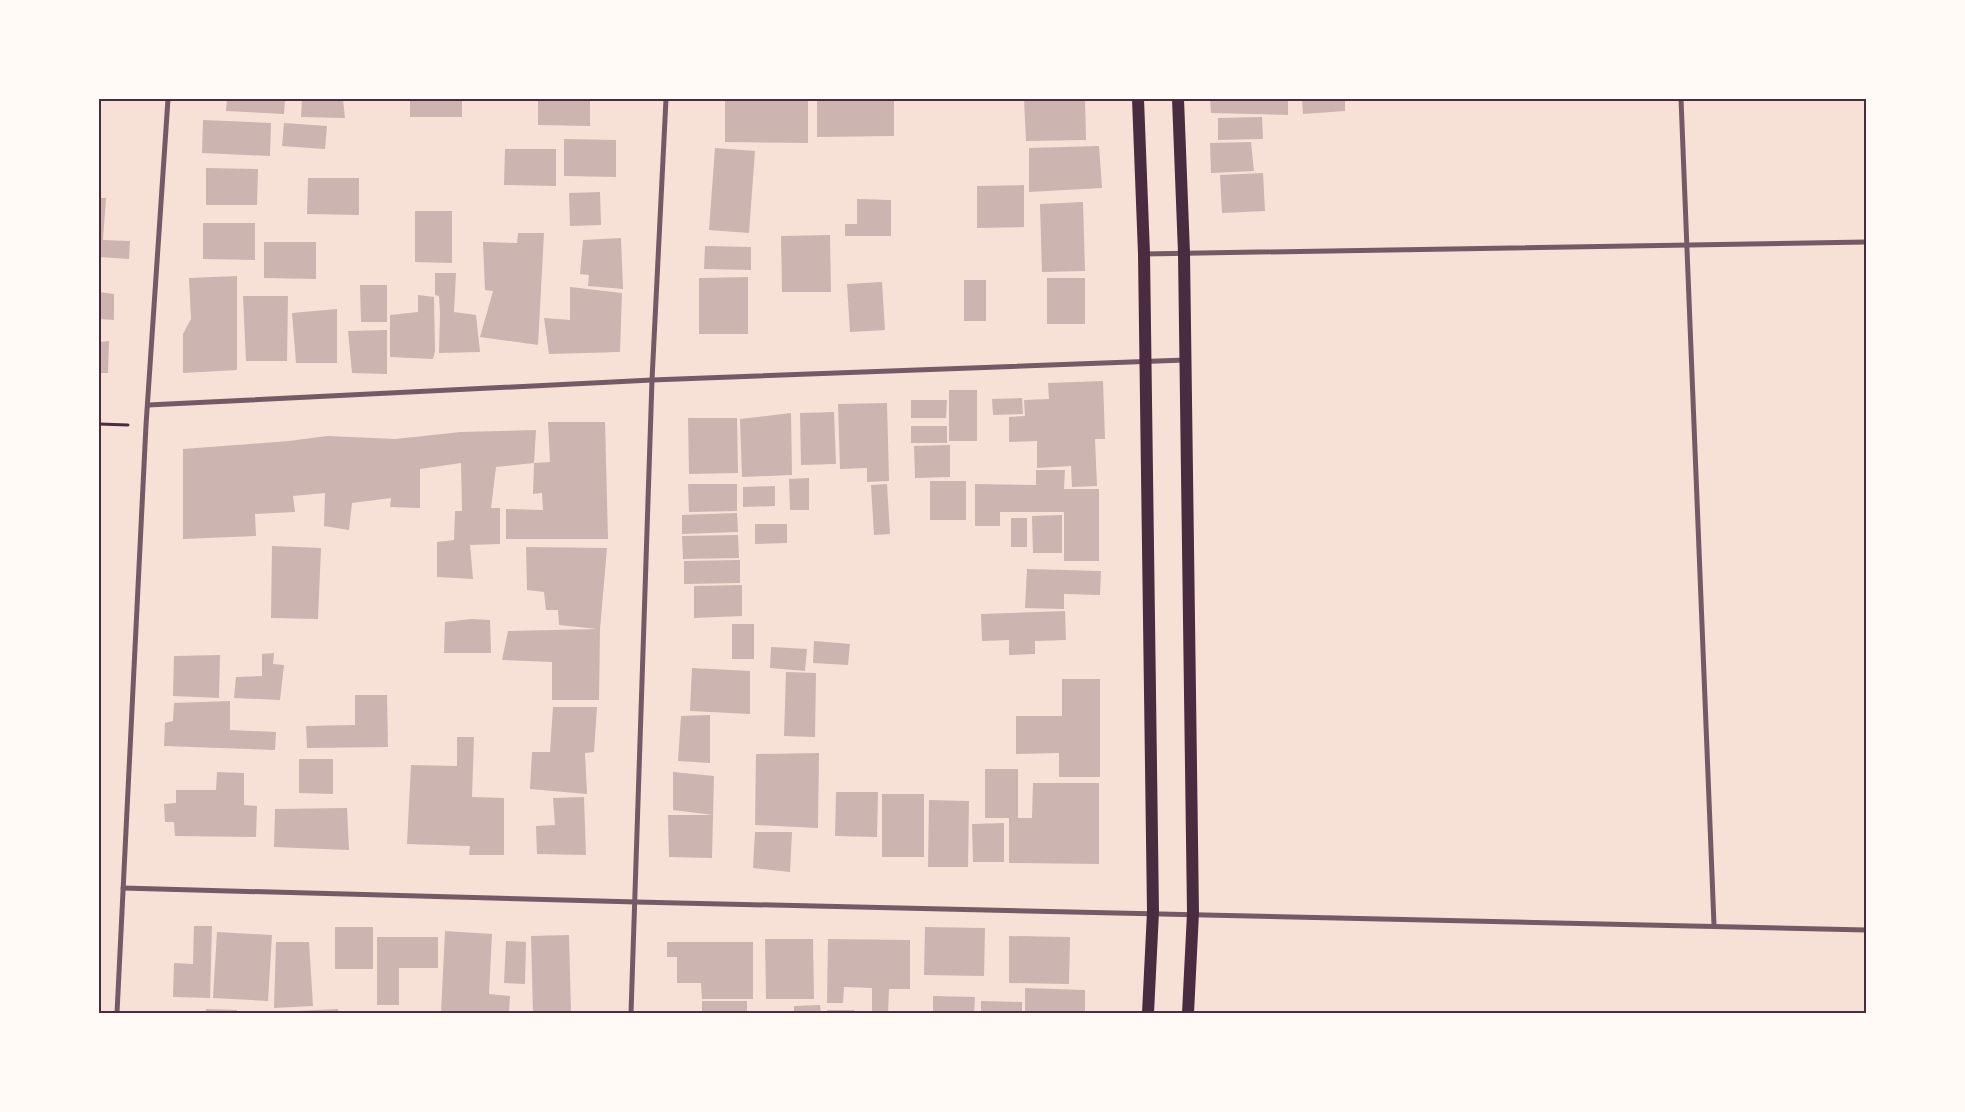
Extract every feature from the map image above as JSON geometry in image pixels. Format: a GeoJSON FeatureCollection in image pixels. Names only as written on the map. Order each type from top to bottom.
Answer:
{"type":"FeatureCollection","features":[{"type":"Feature","properties":{"kind":"main road"},"geometry":{"type":"LineString","coordinates":[[1138,99],[1144,254],[1153,912],[1148,1013]]}},
{"type":"Feature","properties":{"kind":"main road"},"geometry":{"type":"LineString","coordinates":[[1178,99],[1184,253],[1193,913],[1188,1013]]}},
{"type":"Feature","properties":{"kind":"street"},"geometry":{"type":"LineString","coordinates":[[117,1013],[146,425],[168,99]]}},
{"type":"Feature","properties":{"kind":"street"},"geometry":{"type":"LineString","coordinates":[[631,1013],[652,380],[666,99]]}},
{"type":"Feature","properties":{"kind":"street"},"geometry":{"type":"LineString","coordinates":[[1681,99],[1714,925]]}},
{"type":"Feature","properties":{"kind":"street"},"geometry":{"type":"LineString","coordinates":[[1144,254],[1866,242]]}},
{"type":"Feature","properties":{"kind":"street"},"geometry":{"type":"LineString","coordinates":[[148,405],[652,380],[1184,360]]}},
{"type":"Feature","properties":{"kind":"street"},"geometry":{"type":"LineString","coordinates":[[123,888],[636,902],[1153,912],[1866,930]]}},
{"type":"Feature","properties":{"kind":"path"},"geometry":{"type":"LineString","coordinates":[[99,424],[146,425]]}},
{"type":"Feature","properties":{"kind":"building"},"geometry":{"type":"Polygon","coordinates":[[[227,99],[285,99],[284,114],[226,111],[227,99]]]}},
{"type":"Feature","properties":{"kind":"building"},"geometry":{"type":"Polygon","coordinates":[[[302,99],[343,99],[345,118],[301,117],[302,99]]]}},
{"type":"Feature","properties":{"kind":"building"},"geometry":{"type":"Polygon","coordinates":[[[410,99],[462,99],[462,117],[410,117],[410,99]]]}},
{"type":"Feature","properties":{"kind":"building"},"geometry":{"type":"Polygon","coordinates":[[[538,99],[590,99],[590,126],[538,125],[538,99]]]}},
{"type":"Feature","properties":{"kind":"building"},"geometry":{"type":"Polygon","coordinates":[[[725,99],[808,99],[808,143],[725,142],[725,99]]]}},
{"type":"Feature","properties":{"kind":"building"},"geometry":{"type":"Polygon","coordinates":[[[817,99],[894,99],[894,136],[817,137],[817,99]]]}},
{"type":"Feature","properties":{"kind":"building"},"geometry":{"type":"Polygon","coordinates":[[[1024,99],[1085,99],[1086,140],[1026,141],[1024,99]]]}},
{"type":"Feature","properties":{"kind":"building"},"geometry":{"type":"Polygon","coordinates":[[[1210,99],[1288,99],[1288,115],[1211,113],[1210,99]]]}},
{"type":"Feature","properties":{"kind":"building"},"geometry":{"type":"Polygon","coordinates":[[[1302,99],[1345,99],[1345,111],[1303,114],[1302,99]]]}},
{"type":"Feature","properties":{"kind":"building"},"geometry":{"type":"Polygon","coordinates":[[[1262,117],[1263,139],[1218,140],[1218,118],[1262,117]]]}},
{"type":"Feature","properties":{"kind":"building"},"geometry":{"type":"Polygon","coordinates":[[[203,120],[271,123],[270,156],[202,153],[203,120]]]}},
{"type":"Feature","properties":{"kind":"building"},"geometry":{"type":"Polygon","coordinates":[[[284,123],[327,126],[325,149],[282,146],[284,123]]]}},
{"type":"Feature","properties":{"kind":"building"},"geometry":{"type":"Polygon","coordinates":[[[564,139],[616,140],[616,177],[564,176],[564,139]]]}},
{"type":"Feature","properties":{"kind":"building"},"geometry":{"type":"Polygon","coordinates":[[[1251,142],[1254,171],[1211,173],[1210,143],[1251,142]]]}},
{"type":"Feature","properties":{"kind":"building"},"geometry":{"type":"Polygon","coordinates":[[[1099,146],[1102,188],[1029,192],[1029,148],[1099,146]]]}},
{"type":"Feature","properties":{"kind":"building"},"geometry":{"type":"Polygon","coordinates":[[[715,148],[755,151],[749,233],[709,230],[715,148]]]}},
{"type":"Feature","properties":{"kind":"building"},"geometry":{"type":"Polygon","coordinates":[[[505,149],[556,149],[556,186],[504,185],[505,149]]]}},
{"type":"Feature","properties":{"kind":"building"},"geometry":{"type":"Polygon","coordinates":[[[206,168],[258,169],[257,205],[206,205],[206,168]]]}},
{"type":"Feature","properties":{"kind":"building"},"geometry":{"type":"Polygon","coordinates":[[[1263,173],[1265,211],[1222,213],[1220,175],[1263,173]]]}},
{"type":"Feature","properties":{"kind":"building"},"geometry":{"type":"Polygon","coordinates":[[[308,178],[359,178],[359,215],[307,214],[308,178]]]}},
{"type":"Feature","properties":{"kind":"building"},"geometry":{"type":"Polygon","coordinates":[[[1024,185],[1024,227],[977,228],[977,186],[1024,185]]]}},
{"type":"Feature","properties":{"kind":"building"},"geometry":{"type":"Polygon","coordinates":[[[600,192],[601,225],[570,226],[569,193],[600,192]]]}},
{"type":"Feature","properties":{"kind":"building"},"geometry":{"type":"Polygon","coordinates":[[[99,198],[106,198],[103,240],[130,241],[129,259],[99,257],[99,198]]]}},
{"type":"Feature","properties":{"kind":"building"},"geometry":{"type":"Polygon","coordinates":[[[857,199],[891,200],[891,236],[845,236],[845,224],[857,224],[857,199]]]}},
{"type":"Feature","properties":{"kind":"building"},"geometry":{"type":"Polygon","coordinates":[[[1083,202],[1085,271],[1042,272],[1040,204],[1083,202]]]}},
{"type":"Feature","properties":{"kind":"building"},"geometry":{"type":"Polygon","coordinates":[[[415,211],[452,211],[452,263],[415,262],[415,211]]]}},
{"type":"Feature","properties":{"kind":"building"},"geometry":{"type":"Polygon","coordinates":[[[203,223],[255,223],[255,260],[203,259],[203,223]]]}},
{"type":"Feature","properties":{"kind":"building"},"geometry":{"type":"Polygon","coordinates":[[[518,233],[544,233],[538,345],[480,337],[493,291],[485,290],[483,242],[517,243],[518,233]]]}},
{"type":"Feature","properties":{"kind":"building"},"geometry":{"type":"Polygon","coordinates":[[[830,235],[831,292],[782,292],[781,236],[830,235]]]}},
{"type":"Feature","properties":{"kind":"building"},"geometry":{"type":"Polygon","coordinates":[[[621,238],[623,289],[588,286],[589,275],[580,274],[583,240],[621,238]]]}},
{"type":"Feature","properties":{"kind":"building"},"geometry":{"type":"Polygon","coordinates":[[[264,242],[316,242],[316,279],[264,278],[264,242]]]}},
{"type":"Feature","properties":{"kind":"building"},"geometry":{"type":"Polygon","coordinates":[[[705,246],[751,247],[751,270],[704,269],[705,246]]]}},
{"type":"Feature","properties":{"kind":"building"},"geometry":{"type":"Polygon","coordinates":[[[435,273],[456,273],[454,312],[476,315],[480,352],[439,353],[440,313],[439,296],[435,295],[435,273]]]}},
{"type":"Feature","properties":{"kind":"building"},"geometry":{"type":"Polygon","coordinates":[[[237,276],[237,370],[183,373],[183,334],[191,319],[189,278],[237,276]]]}},
{"type":"Feature","properties":{"kind":"building"},"geometry":{"type":"Polygon","coordinates":[[[748,277],[748,334],[699,334],[699,278],[748,277]]]}},
{"type":"Feature","properties":{"kind":"building"},"geometry":{"type":"Polygon","coordinates":[[[1047,278],[1085,278],[1085,324],[1047,324],[1047,278]]]}},
{"type":"Feature","properties":{"kind":"building"},"geometry":{"type":"Polygon","coordinates":[[[964,280],[986,280],[986,321],[964,321],[964,280]]]}},
{"type":"Feature","properties":{"kind":"building"},"geometry":{"type":"Polygon","coordinates":[[[882,282],[885,330],[850,332],[847,284],[882,282]]]}},
{"type":"Feature","properties":{"kind":"building"},"geometry":{"type":"Polygon","coordinates":[[[360,285],[387,285],[387,322],[361,322],[360,285]]]}},
{"type":"Feature","properties":{"kind":"building"},"geometry":{"type":"Polygon","coordinates":[[[570,287],[622,293],[620,352],[549,354],[544,318],[570,320],[570,287]]]}},
{"type":"Feature","properties":{"kind":"building"},"geometry":{"type":"Polygon","coordinates":[[[99,292],[114,294],[114,320],[99,319],[99,292]]]}},
{"type":"Feature","properties":{"kind":"building"},"geometry":{"type":"Polygon","coordinates":[[[418,295],[434,297],[435,351],[433,359],[390,357],[390,315],[418,312],[418,295]]]}},
{"type":"Feature","properties":{"kind":"building"},"geometry":{"type":"Polygon","coordinates":[[[243,296],[288,296],[287,361],[246,361],[243,296]]]}},
{"type":"Feature","properties":{"kind":"building"},"geometry":{"type":"Polygon","coordinates":[[[337,309],[337,363],[296,363],[292,313],[337,309]]]}},
{"type":"Feature","properties":{"kind":"building"},"geometry":{"type":"Polygon","coordinates":[[[387,330],[387,374],[352,373],[348,331],[387,330]]]}},
{"type":"Feature","properties":{"kind":"building"},"geometry":{"type":"Polygon","coordinates":[[[109,341],[108,373],[99,373],[99,342],[109,341]]]}},
{"type":"Feature","properties":{"kind":"building"},"geometry":{"type":"Polygon","coordinates":[[[1103,381],[1105,439],[1095,439],[1097,486],[1072,487],[1071,466],[1037,468],[1037,441],[1009,442],[1009,417],[1025,416],[1024,400],[1049,399],[1048,383],[1103,381]]]}},
{"type":"Feature","properties":{"kind":"building"},"geometry":{"type":"Polygon","coordinates":[[[949,390],[977,390],[977,441],[949,441],[949,390]]]}},
{"type":"Feature","properties":{"kind":"building"},"geometry":{"type":"Polygon","coordinates":[[[1022,398],[1023,414],[993,415],[992,399],[1022,398]]]}},
{"type":"Feature","properties":{"kind":"building"},"geometry":{"type":"Polygon","coordinates":[[[911,400],[947,400],[946,418],[911,418],[911,400]]]}},
{"type":"Feature","properties":{"kind":"building"},"geometry":{"type":"Polygon","coordinates":[[[887,403],[889,481],[867,482],[867,468],[840,469],[838,404],[887,403]]]}},
{"type":"Feature","properties":{"kind":"building"},"geometry":{"type":"Polygon","coordinates":[[[834,412],[836,464],[801,465],[800,413],[834,412]]]}},
{"type":"Feature","properties":{"kind":"building"},"geometry":{"type":"Polygon","coordinates":[[[791,413],[792,475],[742,477],[740,419],[791,413]]]}},
{"type":"Feature","properties":{"kind":"building"},"geometry":{"type":"Polygon","coordinates":[[[688,418],[737,418],[738,473],[689,474],[688,418]]]}},
{"type":"Feature","properties":{"kind":"building"},"geometry":{"type":"Polygon","coordinates":[[[548,422],[605,422],[608,539],[506,539],[506,509],[543,510],[542,493],[533,494],[534,463],[550,462],[548,422]]]}},
{"type":"Feature","properties":{"kind":"building"},"geometry":{"type":"Polygon","coordinates":[[[911,426],[947,426],[947,443],[911,443],[911,426]]]}},
{"type":"Feature","properties":{"kind":"building"},"geometry":{"type":"Polygon","coordinates":[[[536,430],[534,463],[496,467],[491,508],[500,508],[500,544],[470,545],[473,579],[437,577],[437,542],[454,540],[455,511],[462,511],[461,463],[420,469],[420,508],[390,507],[391,498],[352,503],[349,530],[324,526],[325,493],[293,496],[295,512],[255,514],[256,536],[183,539],[183,449],[289,441],[327,436],[395,439],[461,432],[536,430]]]}},
{"type":"Feature","properties":{"kind":"building"},"geometry":{"type":"Polygon","coordinates":[[[950,445],[950,477],[915,478],[914,446],[950,445]]]}},
{"type":"Feature","properties":{"kind":"building"},"geometry":{"type":"Polygon","coordinates":[[[1036,470],[1065,470],[1064,489],[1099,489],[1099,561],[1064,561],[1064,512],[1000,512],[1000,526],[975,526],[975,484],[1036,485],[1036,470]]]}},
{"type":"Feature","properties":{"kind":"building"},"geometry":{"type":"Polygon","coordinates":[[[809,478],[809,510],[790,510],[789,479],[809,478]]]}},
{"type":"Feature","properties":{"kind":"building"},"geometry":{"type":"Polygon","coordinates":[[[930,481],[966,481],[966,520],[930,520],[930,481]]]}},
{"type":"Feature","properties":{"kind":"building"},"geometry":{"type":"Polygon","coordinates":[[[688,484],[737,484],[737,511],[689,512],[688,484]]]}},
{"type":"Feature","properties":{"kind":"building"},"geometry":{"type":"Polygon","coordinates":[[[887,484],[890,534],[874,535],[871,485],[887,484]]]}},
{"type":"Feature","properties":{"kind":"building"},"geometry":{"type":"Polygon","coordinates":[[[775,486],[775,506],[743,507],[743,487],[775,486]]]}},
{"type":"Feature","properties":{"kind":"building"},"geometry":{"type":"Polygon","coordinates":[[[737,513],[738,532],[682,534],[682,515],[737,513]]]}},
{"type":"Feature","properties":{"kind":"building"},"geometry":{"type":"Polygon","coordinates":[[[1062,515],[1062,553],[1033,553],[1032,516],[1062,515]]]}},
{"type":"Feature","properties":{"kind":"building"},"geometry":{"type":"Polygon","coordinates":[[[1011,518],[1027,518],[1027,547],[1011,547],[1011,518]]]}},
{"type":"Feature","properties":{"kind":"building"},"geometry":{"type":"Polygon","coordinates":[[[755,524],[787,524],[787,543],[755,544],[755,524]]]}},
{"type":"Feature","properties":{"kind":"building"},"geometry":{"type":"Polygon","coordinates":[[[738,535],[739,558],[683,559],[682,536],[738,535]]]}},
{"type":"Feature","properties":{"kind":"building"},"geometry":{"type":"Polygon","coordinates":[[[272,546],[321,548],[318,619],[271,618],[272,546]]]}},
{"type":"Feature","properties":{"kind":"building"},"geometry":{"type":"Polygon","coordinates":[[[526,547],[607,548],[600,629],[599,700],[552,700],[552,662],[502,660],[508,631],[597,629],[559,625],[558,610],[546,610],[544,592],[527,590],[526,547]]]}},
{"type":"Feature","properties":{"kind":"building"},"geometry":{"type":"Polygon","coordinates":[[[740,560],[740,583],[684,584],[684,561],[740,560]]]}},
{"type":"Feature","properties":{"kind":"building"},"geometry":{"type":"Polygon","coordinates":[[[1027,569],[1101,571],[1100,595],[1064,594],[1064,609],[1025,608],[1027,569]]]}},
{"type":"Feature","properties":{"kind":"building"},"geometry":{"type":"Polygon","coordinates":[[[742,585],[742,616],[694,618],[694,586],[742,585]]]}},
{"type":"Feature","properties":{"kind":"building"},"geometry":{"type":"Polygon","coordinates":[[[1065,611],[1066,640],[1035,641],[1035,654],[1009,655],[1009,640],[982,641],[981,614],[1065,611]]]}},
{"type":"Feature","properties":{"kind":"building"},"geometry":{"type":"Polygon","coordinates":[[[471,619],[490,620],[491,653],[444,653],[445,622],[471,619]]]}},
{"type":"Feature","properties":{"kind":"building"},"geometry":{"type":"Polygon","coordinates":[[[732,624],[754,624],[754,659],[732,659],[732,624]]]}},
{"type":"Feature","properties":{"kind":"building"},"geometry":{"type":"Polygon","coordinates":[[[814,641],[850,644],[848,665],[813,663],[814,641]]]}},
{"type":"Feature","properties":{"kind":"building"},"geometry":{"type":"Polygon","coordinates":[[[771,647],[807,649],[805,671],[770,668],[771,647]]]}},
{"type":"Feature","properties":{"kind":"building"},"geometry":{"type":"Polygon","coordinates":[[[274,653],[273,664],[284,665],[280,700],[234,698],[236,677],[262,676],[262,654],[274,653]]]}},
{"type":"Feature","properties":{"kind":"building"},"geometry":{"type":"Polygon","coordinates":[[[220,655],[219,698],[173,696],[174,656],[220,655]]]}},
{"type":"Feature","properties":{"kind":"building"},"geometry":{"type":"Polygon","coordinates":[[[692,668],[750,671],[750,714],[690,711],[692,668]]]}},
{"type":"Feature","properties":{"kind":"building"},"geometry":{"type":"Polygon","coordinates":[[[786,672],[816,673],[815,737],[784,736],[786,672]]]}},
{"type":"Feature","properties":{"kind":"building"},"geometry":{"type":"Polygon","coordinates":[[[1062,679],[1100,679],[1100,777],[1059,777],[1059,753],[1016,754],[1016,716],[1062,716],[1062,679]]]}},
{"type":"Feature","properties":{"kind":"building"},"geometry":{"type":"Polygon","coordinates":[[[355,695],[387,695],[388,747],[307,748],[306,726],[355,725],[355,695]]]}},
{"type":"Feature","properties":{"kind":"building"},"geometry":{"type":"Polygon","coordinates":[[[230,701],[230,730],[276,732],[275,750],[164,746],[165,723],[173,721],[174,703],[230,701]]]}},
{"type":"Feature","properties":{"kind":"building"},"geometry":{"type":"Polygon","coordinates":[[[553,707],[597,707],[594,752],[585,753],[587,794],[530,789],[532,752],[550,752],[553,707]]]}},
{"type":"Feature","properties":{"kind":"building"},"geometry":{"type":"Polygon","coordinates":[[[710,715],[710,763],[678,761],[681,716],[710,715]]]}},
{"type":"Feature","properties":{"kind":"building"},"geometry":{"type":"Polygon","coordinates":[[[457,737],[474,737],[472,797],[504,798],[504,855],[469,855],[470,846],[407,844],[411,765],[457,766],[457,737]]]}},
{"type":"Feature","properties":{"kind":"building"},"geometry":{"type":"Polygon","coordinates":[[[819,753],[818,828],[755,825],[756,754],[819,753]]]}},
{"type":"Feature","properties":{"kind":"building"},"geometry":{"type":"Polygon","coordinates":[[[299,759],[333,759],[333,794],[299,793],[299,759]]]}},
{"type":"Feature","properties":{"kind":"building"},"geometry":{"type":"Polygon","coordinates":[[[985,769],[1018,769],[1018,818],[1032,818],[1033,783],[1099,783],[1099,864],[1009,863],[1009,818],[985,818],[985,769]]]}},
{"type":"Feature","properties":{"kind":"building"},"geometry":{"type":"Polygon","coordinates":[[[217,772],[244,773],[244,805],[257,806],[256,837],[175,836],[174,822],[165,822],[164,804],[176,803],[176,790],[216,790],[217,772]]]}},
{"type":"Feature","properties":{"kind":"building"},"geometry":{"type":"Polygon","coordinates":[[[673,772],[714,776],[713,815],[673,810],[673,772]]]}},
{"type":"Feature","properties":{"kind":"building"},"geometry":{"type":"Polygon","coordinates":[[[836,792],[878,792],[877,837],[835,836],[836,792]]]}},
{"type":"Feature","properties":{"kind":"building"},"geometry":{"type":"Polygon","coordinates":[[[882,794],[924,794],[924,857],[882,857],[882,794]]]}},
{"type":"Feature","properties":{"kind":"building"},"geometry":{"type":"Polygon","coordinates":[[[584,797],[586,855],[537,854],[536,826],[555,825],[553,798],[584,797]]]}},
{"type":"Feature","properties":{"kind":"building"},"geometry":{"type":"Polygon","coordinates":[[[929,800],[969,801],[968,867],[928,867],[929,800]]]}},
{"type":"Feature","properties":{"kind":"building"},"geometry":{"type":"Polygon","coordinates":[[[347,808],[349,850],[274,847],[275,809],[347,808]]]}},
{"type":"Feature","properties":{"kind":"building"},"geometry":{"type":"Polygon","coordinates":[[[668,815],[713,815],[712,858],[669,857],[668,815]]]}},
{"type":"Feature","properties":{"kind":"building"},"geometry":{"type":"Polygon","coordinates":[[[1004,823],[1004,862],[973,862],[972,824],[1004,823]]]}},
{"type":"Feature","properties":{"kind":"building"},"geometry":{"type":"Polygon","coordinates":[[[755,832],[792,832],[790,872],[753,868],[755,832]]]}},
{"type":"Feature","properties":{"kind":"building"},"geometry":{"type":"Polygon","coordinates":[[[194,926],[212,926],[210,998],[173,997],[174,963],[193,964],[194,926]]]}},
{"type":"Feature","properties":{"kind":"building"},"geometry":{"type":"Polygon","coordinates":[[[335,927],[373,927],[373,969],[335,969],[335,927]]]}},
{"type":"Feature","properties":{"kind":"building"},"geometry":{"type":"Polygon","coordinates":[[[925,927],[985,928],[984,976],[924,975],[925,927]]]}},
{"type":"Feature","properties":{"kind":"building"},"geometry":{"type":"Polygon","coordinates":[[[445,931],[492,934],[489,994],[510,996],[509,1013],[441,1013],[445,931]]]}},
{"type":"Feature","properties":{"kind":"building"},"geometry":{"type":"Polygon","coordinates":[[[217,932],[272,935],[268,1001],[213,998],[217,932]]]}},
{"type":"Feature","properties":{"kind":"building"},"geometry":{"type":"Polygon","coordinates":[[[569,935],[571,1013],[533,1013],[531,936],[569,935]]]}},
{"type":"Feature","properties":{"kind":"building"},"geometry":{"type":"Polygon","coordinates":[[[1009,936],[1070,937],[1069,984],[1009,983],[1009,936]]]}},
{"type":"Feature","properties":{"kind":"building"},"geometry":{"type":"Polygon","coordinates":[[[377,937],[438,937],[438,968],[399,968],[399,1005],[377,1005],[377,937]]]}},
{"type":"Feature","properties":{"kind":"building"},"geometry":{"type":"Polygon","coordinates":[[[765,939],[813,939],[814,999],[766,999],[765,939]]]}},
{"type":"Feature","properties":{"kind":"building"},"geometry":{"type":"Polygon","coordinates":[[[828,939],[910,940],[910,989],[889,989],[888,1013],[872,1013],[872,988],[844,987],[843,1003],[827,1003],[828,939]]]}},
{"type":"Feature","properties":{"kind":"building"},"geometry":{"type":"Polygon","coordinates":[[[506,941],[526,942],[525,984],[504,983],[506,941]]]}},
{"type":"Feature","properties":{"kind":"building"},"geometry":{"type":"Polygon","coordinates":[[[276,942],[309,942],[313,1006],[274,1008],[276,942]]]}},
{"type":"Feature","properties":{"kind":"building"},"geometry":{"type":"Polygon","coordinates":[[[667,942],[753,942],[753,999],[702,999],[701,983],[677,983],[677,957],[667,957],[667,942]]]}},
{"type":"Feature","properties":{"kind":"building"},"geometry":{"type":"Polygon","coordinates":[[[1025,988],[1085,990],[1085,1013],[1025,1013],[1025,988]]]}},
{"type":"Feature","properties":{"kind":"building"},"geometry":{"type":"Polygon","coordinates":[[[933,996],[975,997],[974,1013],[933,1013],[933,996]]]}},
{"type":"Feature","properties":{"kind":"building"},"geometry":{"type":"Polygon","coordinates":[[[702,1001],[747,1001],[747,1013],[664,1013],[664,1011],[702,1011],[702,1001]]]}},
{"type":"Feature","properties":{"kind":"building"},"geometry":{"type":"Polygon","coordinates":[[[981,1001],[1022,1002],[1022,1013],[981,1013],[981,1001]]]}},
{"type":"Feature","properties":{"kind":"building"},"geometry":{"type":"Polygon","coordinates":[[[820,1005],[821,1013],[794,1013],[794,1006],[820,1005]]]}},
{"type":"Feature","properties":{"kind":"building"},"geometry":{"type":"Polygon","coordinates":[[[206,1009],[237,1010],[237,1013],[206,1013],[206,1009]]]}},
{"type":"Feature","properties":{"kind":"building"},"geometry":{"type":"Polygon","coordinates":[[[338,1009],[338,1013],[295,1013],[295,1011],[338,1009]]]}},
{"type":"Feature","properties":{"kind":"building"},"geometry":{"type":"Polygon","coordinates":[[[827,1010],[854,1010],[854,1013],[827,1013],[827,1010]]]}}]}
